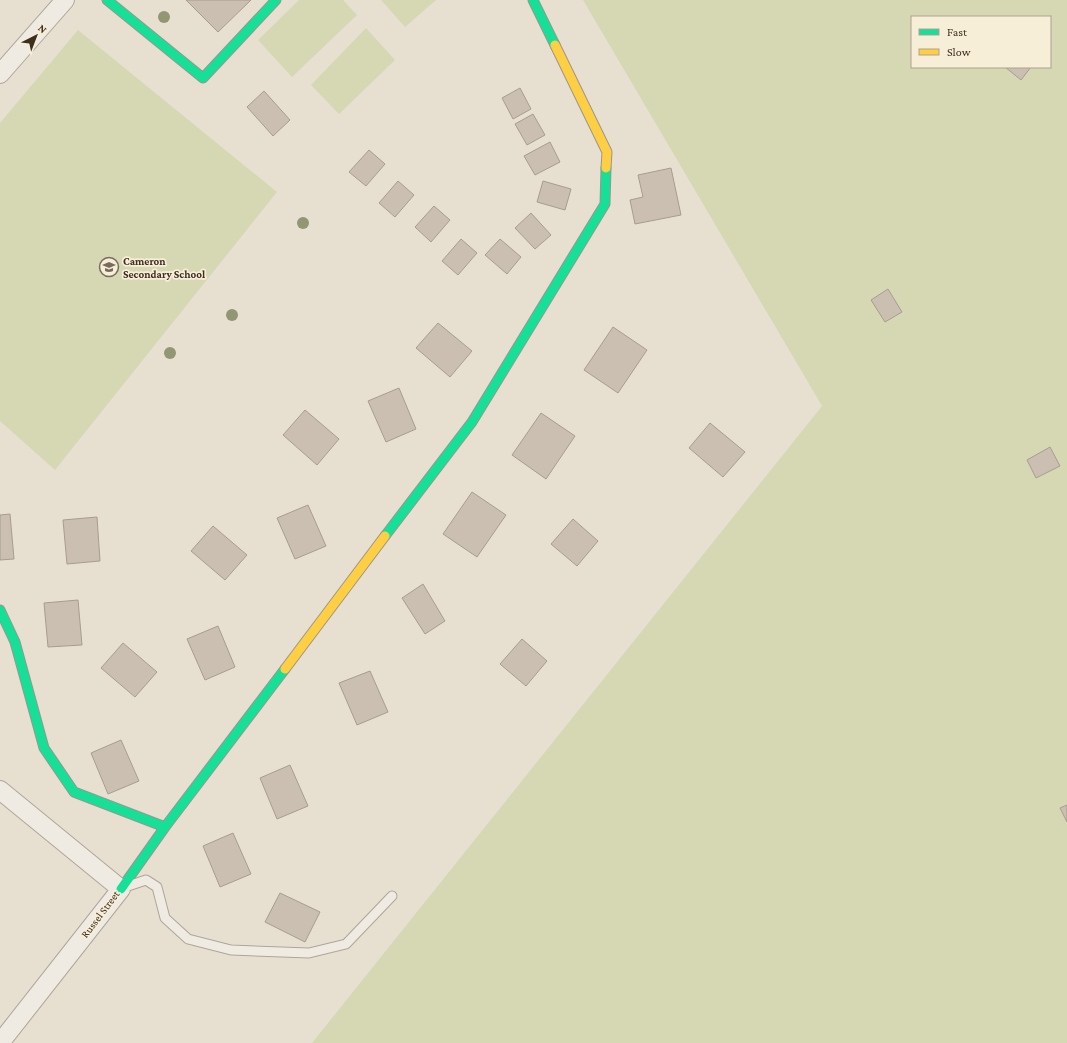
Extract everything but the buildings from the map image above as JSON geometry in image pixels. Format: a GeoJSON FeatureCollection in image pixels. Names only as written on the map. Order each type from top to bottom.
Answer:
{"type":"FeatureCollection","features":[{"type":"Feature","properties":{"kind":"street"},"geometry":{"type":"LineString","coordinates":[[0,74],[65,0]]}},
{"type":"Feature","properties":{"kind":"street"},"geometry":{"type":"LineString","coordinates":[[107,0],[203,78],[276,0]]}},
{"type":"Feature","properties":{"kind":"street"},"geometry":{"type":"LineString","coordinates":[[121,889],[165,827],[472,422],[605,204],[607,152],[533,0]]}},
{"type":"Feature","properties":{"kind":"street"},"geometry":{"type":"LineString","coordinates":[[0,610],[15,642],[44,748],[74,792],[165,827]]}},
{"type":"Feature","properties":{"kind":"street","name":"Russel Street"},"geometry":{"type":"LineString","coordinates":[[0,790],[121,889],[0,1043]]}},
{"type":"Feature","properties":{"kind":"lane"},"geometry":{"type":"LineString","coordinates":[[121,889],[146,880],[157,887],[165,918],[188,939],[231,950],[309,953],[346,944],[392,896]]}},
{"type":"Feature","properties":{"kind":"green space"},"geometry":{"type":"Polygon","coordinates":[[[299,0],[343,0],[357,15],[292,77],[258,40],[299,0]]]}},
{"type":"Feature","properties":{"kind":"green space"},"geometry":{"type":"Polygon","coordinates":[[[381,0],[436,0],[405,27],[381,0]]]}},
{"type":"Feature","properties":{"kind":"green space"},"geometry":{"type":"Polygon","coordinates":[[[583,0],[1067,0],[1067,1043],[312,1043],[822,406],[583,0]]]}},
{"type":"Feature","properties":{"kind":"green space"},"geometry":{"type":"Polygon","coordinates":[[[366,28],[395,60],[339,114],[311,85],[366,28]]]}},
{"type":"Feature","properties":{"kind":"green space"},"geometry":{"type":"Polygon","coordinates":[[[78,30],[277,192],[55,470],[0,421],[0,123],[78,30]]]}},
{"type":"Feature","properties":{"kind":"traffic: fast"},"geometry":{"type":"LineString","coordinates":[[107,0],[203,78],[276,0]]}},
{"type":"Feature","properties":{"kind":"traffic: fast"},"geometry":{"type":"LineString","coordinates":[[533,0],[555,45]]}},
{"type":"Feature","properties":{"kind":"traffic: fast"},"geometry":{"type":"LineString","coordinates":[[385,536],[472,422],[605,204],[606,168]]}},
{"type":"Feature","properties":{"kind":"traffic: fast"},"geometry":{"type":"LineString","coordinates":[[0,610],[15,642],[44,748],[74,792],[165,827]]}},
{"type":"Feature","properties":{"kind":"traffic: fast"},"geometry":{"type":"LineString","coordinates":[[121,889],[165,827],[285,669]]}},
{"type":"Feature","properties":{"kind":"traffic: slow"},"geometry":{"type":"LineString","coordinates":[[555,45],[607,152],[606,168]]}},
{"type":"Feature","properties":{"kind":"traffic: slow"},"geometry":{"type":"LineString","coordinates":[[285,669],[385,536]]}},
{"type":"Feature","properties":{"kind":"place","name":"Cameron Secondary School"},"geometry":{"type":"Point","coordinates":[109,267]}}]}
